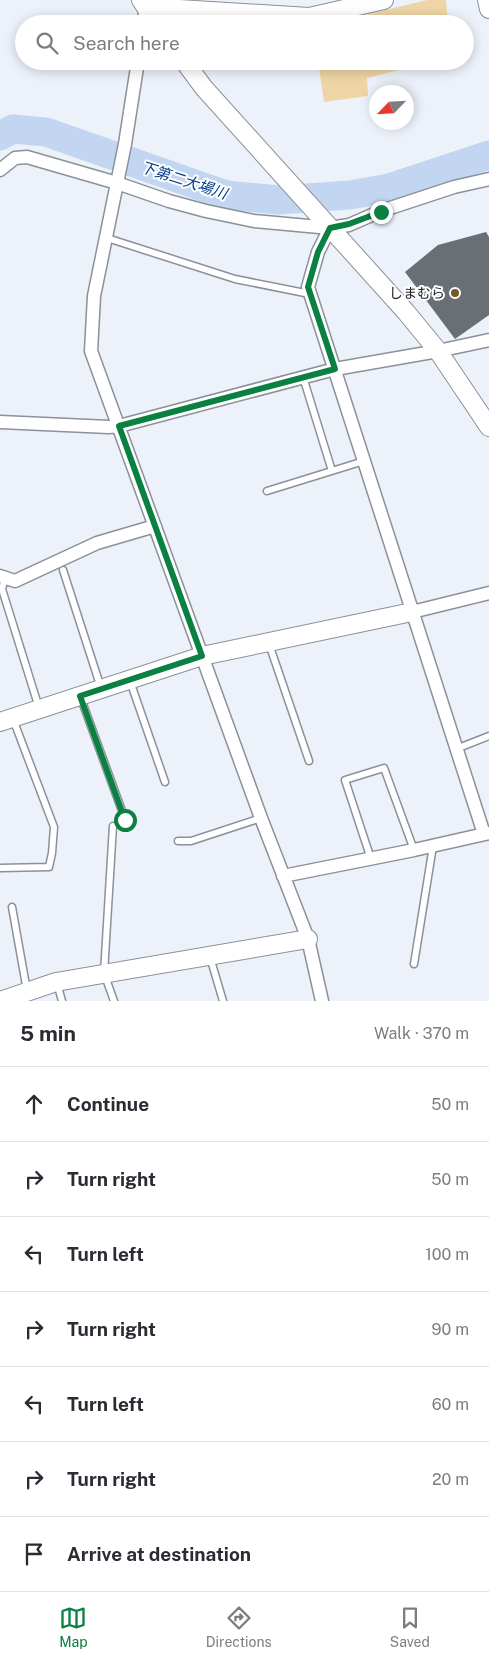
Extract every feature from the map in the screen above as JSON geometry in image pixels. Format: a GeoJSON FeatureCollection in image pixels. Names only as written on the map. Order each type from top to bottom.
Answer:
{"type":"FeatureCollection","features":[{"type":"Feature","properties":{"kind":"street"},"geometry":{"type":"LineString","coordinates":[[318,15],[384,0]]}},
{"type":"Feature","properties":{"kind":"street"},"geometry":{"type":"LineString","coordinates":[[487,0],[489,8]]}},
{"type":"Feature","properties":{"kind":"street"},"geometry":{"type":"LineString","coordinates":[[142,8],[272,15]]}},
{"type":"Feature","properties":{"kind":"street"},"geometry":{"type":"LineString","coordinates":[[137,70],[125,144],[94,296],[91,351],[261,818],[308,939],[322,1001]]}},
{"type":"Feature","properties":{"kind":"street"},"geometry":{"type":"LineString","coordinates":[[191,70],[204,88],[406,312],[438,351],[489,427]]}},
{"type":"Feature","properties":{"kind":"street"},"geometry":{"type":"LineString","coordinates":[[0,170],[15,158],[27,157],[117,180],[169,201],[254,221],[330,228],[349,224],[454,187],[489,179]]}},
{"type":"Feature","properties":{"kind":"street"},"geometry":{"type":"LineString","coordinates":[[283,876],[433,846],[486,833],[456,749],[308,287],[318,252],[330,228]]}},
{"type":"Feature","properties":{"kind":"street"},"geometry":{"type":"LineString","coordinates":[[0,422],[109,428],[335,369],[489,340]]}},
{"type":"Feature","properties":{"kind":"street"},"geometry":{"type":"LineString","coordinates":[[2,577],[15,581],[97,543],[155,526]]}},
{"type":"Feature","properties":{"kind":"street"},"geometry":{"type":"LineString","coordinates":[[6,720],[202,656],[412,612],[489,593]]}},
{"type":"Feature","properties":{"kind":"street"},"geometry":{"type":"LineString","coordinates":[[4,1000],[56,982],[308,939]]}},
{"type":"Feature","properties":{"kind":"lane"},"geometry":{"type":"LineString","coordinates":[[107,238],[235,279],[310,294]]}},
{"type":"Feature","properties":{"kind":"lane"},"geometry":{"type":"LineString","coordinates":[[302,378],[332,471]]}},
{"type":"Feature","properties":{"kind":"lane"},"geometry":{"type":"LineString","coordinates":[[267,491],[364,461]]}},
{"type":"Feature","properties":{"kind":"lane"},"geometry":{"type":"LineString","coordinates":[[63,570],[101,689]]}},
{"type":"Feature","properties":{"kind":"lane"},"geometry":{"type":"LineString","coordinates":[[2,577],[2,589],[40,710]]}},
{"type":"Feature","properties":{"kind":"lane"},"geometry":{"type":"LineString","coordinates":[[269,642],[308,761]]}},
{"type":"Feature","properties":{"kind":"lane"},"geometry":{"type":"LineString","coordinates":[[129,680],[165,782]]}},
{"type":"Feature","properties":{"kind":"lane"},"geometry":{"type":"LineString","coordinates":[[80,696],[125,820]]}},
{"type":"Feature","properties":{"kind":"lane"},"geometry":{"type":"LineString","coordinates":[[0,868],[50,867],[54,827],[6,720]]}},
{"type":"Feature","properties":{"kind":"lane"},"geometry":{"type":"LineString","coordinates":[[456,749],[489,736]]}},
{"type":"Feature","properties":{"kind":"lane"},"geometry":{"type":"LineString","coordinates":[[371,859],[344,780],[384,768],[414,850]]}},
{"type":"Feature","properties":{"kind":"lane"},"geometry":{"type":"LineString","coordinates":[[178,841],[191,841],[261,818]]}},
{"type":"Feature","properties":{"kind":"lane"},"geometry":{"type":"LineString","coordinates":[[113,826],[104,973],[114,1001]]}},
{"type":"Feature","properties":{"kind":"lane"},"geometry":{"type":"LineString","coordinates":[[414,964],[433,846]]}},
{"type":"Feature","properties":{"kind":"lane"},"geometry":{"type":"LineString","coordinates":[[12,907],[27,992]]}},
{"type":"Feature","properties":{"kind":"lane"},"geometry":{"type":"LineString","coordinates":[[210,956],[223,1001]]}},
{"type":"Feature","properties":{"kind":"lane"},"geometry":{"type":"LineString","coordinates":[[56,982],[62,1001]]}},
{"type":"Feature","properties":{"kind":"shaded area"},"geometry":{"type":"Polygon","coordinates":[[[427,0],[446,0],[447,15],[365,15],[427,0]]]}},
{"type":"Feature","properties":{"kind":"shaded area"},"geometry":{"type":"Polygon","coordinates":[[[319,70],[399,70],[367,78],[368,96],[324,102],[319,70]]]}},
{"type":"Feature","properties":{"kind":"building","name":"しまむら"},"geometry":{"type":"Polygon","coordinates":[[[486,232],[489,237],[489,315],[455,339],[405,272],[438,245],[486,232]]]}},
{"type":"Feature","properties":{"kind":"waterway","name":"下第二大場川"},"geometry":{"type":"LineString","coordinates":[[0,136],[13,129],[46,132],[226,195],[279,200],[350,195],[389,188],[489,155]]}},
{"type":"Feature","properties":{"kind":"place","name":"しまむら"},"geometry":{"type":"Point","coordinates":[455,293]}},
{"type":"Feature","properties":{"kind":"route"},"geometry":{"type":"LineString","coordinates":[[125,820],[80,696],[202,656],[119,426],[335,369],[308,287],[318,252],[330,228],[349,224],[381,212]]}}]}
